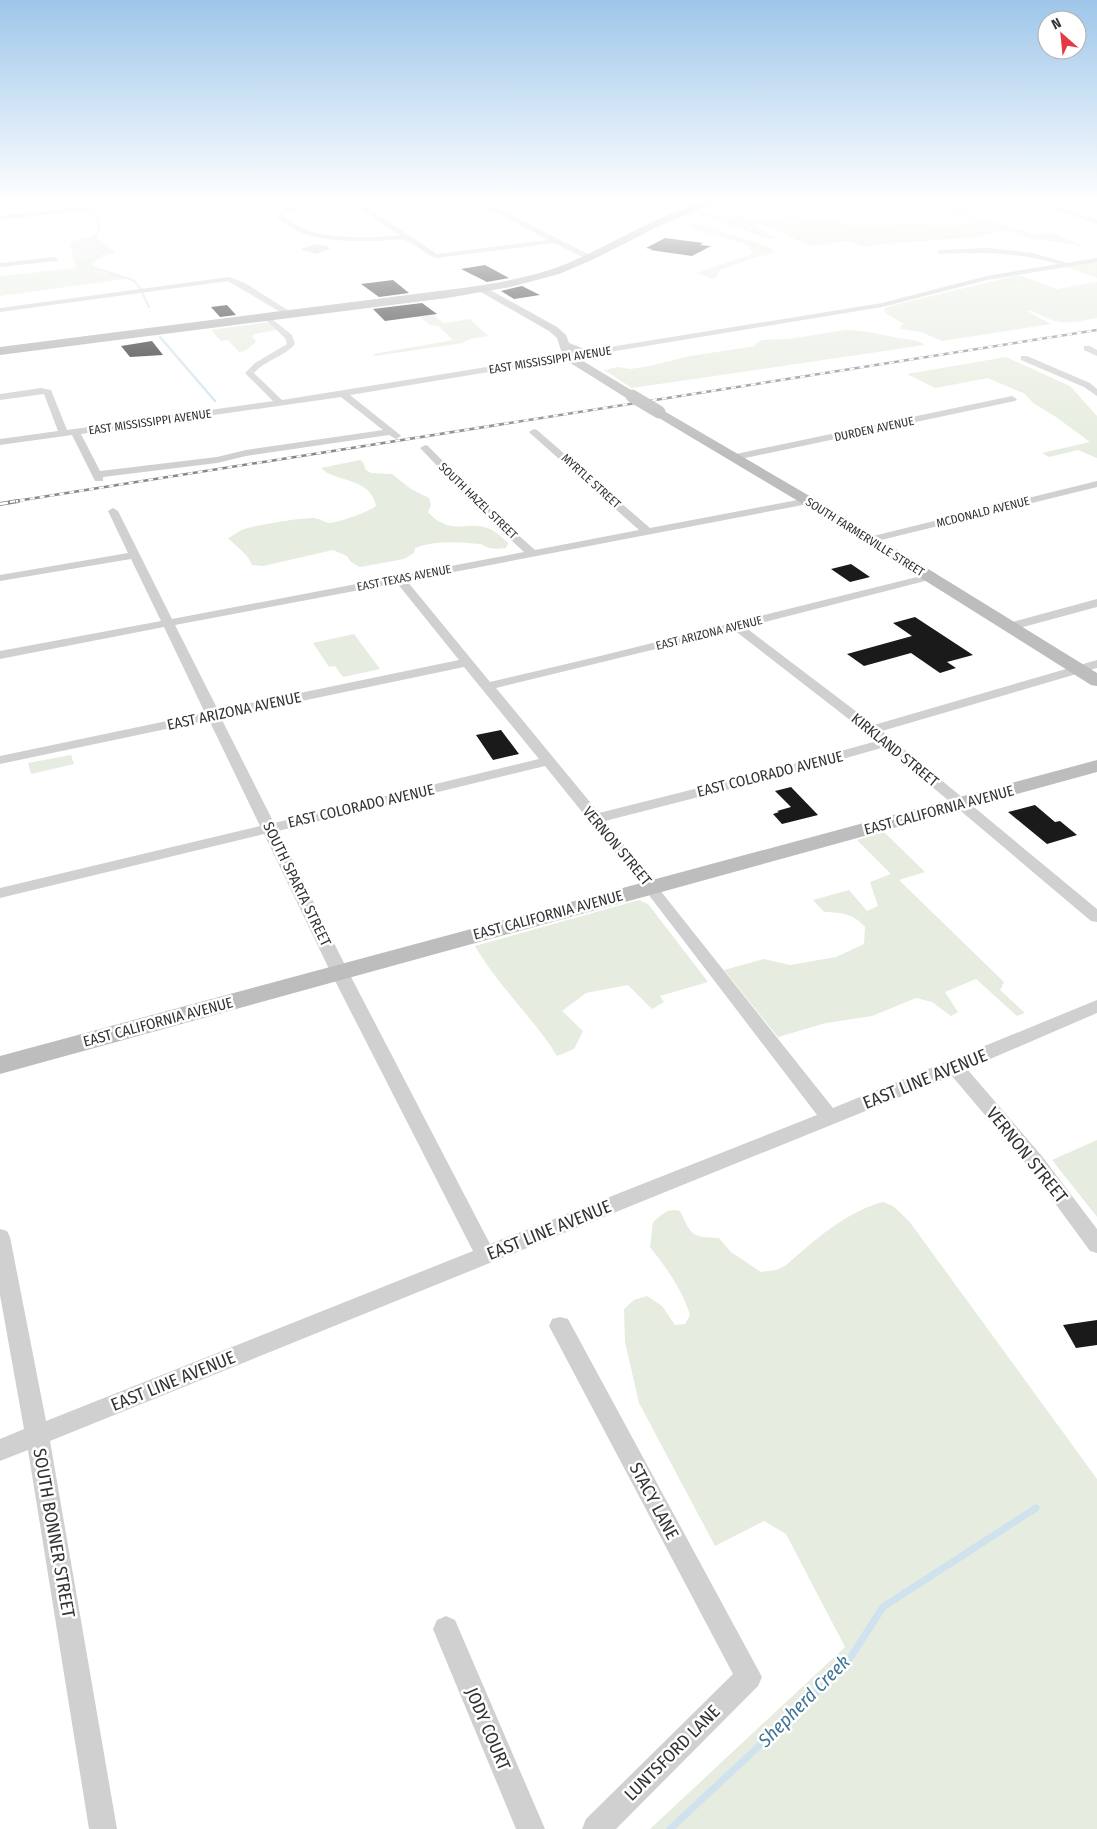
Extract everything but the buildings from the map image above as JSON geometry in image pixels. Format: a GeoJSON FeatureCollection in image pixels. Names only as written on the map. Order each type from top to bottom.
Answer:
{"type":"FeatureCollection","features":[{"type":"Feature","properties":{"kind":"main road"},"geometry":{"type":"LineString","coordinates":[[0,351],[492,286]]}},
{"type":"Feature","properties":{"kind":"street"},"geometry":{"type":"LineString","coordinates":[[0,310],[174,286]]}},
{"type":"Feature","properties":{"kind":"street"},"geometry":{"type":"LineString","coordinates":[[246,286],[290,314]]}},
{"type":"Feature","properties":{"kind":"street"},"geometry":{"type":"LineString","coordinates":[[503,300],[494,291],[504,286]]}},
{"type":"Feature","properties":{"kind":"street","name":"EAST MISSISSIPPI AVENUE"},"geometry":{"type":"LineString","coordinates":[[602,351],[882,305],[955,286]]}},
{"type":"Feature","properties":{"kind":"street","name":"SOUTH FARMERVILLE STREET"},"geometry":{"type":"LineString","coordinates":[[483,288],[553,329],[562,337],[566,351],[632,396],[808,501],[1097,681]]}},
{"type":"Feature","properties":{"kind":"street"},"geometry":{"type":"LineString","coordinates":[[267,317],[290,338],[291,344],[281,352],[254,367],[249,373],[281,404]]}},
{"type":"Feature","properties":{"kind":"street"},"geometry":{"type":"LineString","coordinates":[[1087,348],[1097,353]]}},
{"type":"Feature","properties":{"kind":"street","name":"EAST MISSISSIPPI AVENUE"},"geometry":{"type":"LineString","coordinates":[[0,442],[281,404],[343,394],[566,351]]}},
{"type":"Feature","properties":{"kind":"street"},"geometry":{"type":"LineString","coordinates":[[566,351],[602,351]]}},
{"type":"Feature","properties":{"kind":"street"},"geometry":{"type":"LineString","coordinates":[[1024,358],[1085,384],[1097,394]]}},
{"type":"Feature","properties":{"kind":"street"},"geometry":{"type":"LineString","coordinates":[[1085,384],[1097,384]]}},
{"type":"Feature","properties":{"kind":"street"},"geometry":{"type":"LineString","coordinates":[[0,397],[48,392],[64,433]]}},
{"type":"Feature","properties":{"kind":"street"},"geometry":{"type":"LineString","coordinates":[[75,432],[98,477],[217,460],[246,453],[394,434],[343,394]]}},
{"type":"Feature","properties":{"kind":"street","name":"DURDEN AVENUE"},"geometry":{"type":"LineString","coordinates":[[736,458],[1012,399]]}},
{"type":"Feature","properties":{"kind":"street","name":"MYRTLE STREET"},"geometry":{"type":"LineString","coordinates":[[534,432],[648,531]]}},
{"type":"Feature","properties":{"kind":"street","name":"SOUTH HAZEL STREET"},"geometry":{"type":"LineString","coordinates":[[425,448],[492,517],[532,553]]}},
{"type":"Feature","properties":{"kind":"street","name":"MCDONALD AVENUE"},"geometry":{"type":"LineString","coordinates":[[869,540],[1097,484]]}},
{"type":"Feature","properties":{"kind":"street","name":"EAST TEXAS AVENUE"},"geometry":{"type":"LineString","coordinates":[[0,655],[808,501]]}},
{"type":"Feature","properties":{"kind":"street","name":"SOUTH SPARTA STREET"},"geometry":{"type":"LineString","coordinates":[[113,510],[340,973],[486,1256]]}},
{"type":"Feature","properties":{"kind":"street"},"geometry":{"type":"LineString","coordinates":[[0,578],[135,555]]}},
{"type":"Feature","properties":{"kind":"street","name":"EAST ARIZONA AVENUE"},"geometry":{"type":"LineString","coordinates":[[488,686],[929,577]]}},
{"type":"Feature","properties":{"kind":"street","name":"VERNON STREET"},"geometry":{"type":"LineString","coordinates":[[399,578],[594,819],[652,887],[830,1118]]}},
{"type":"Feature","properties":{"kind":"street"},"geometry":{"type":"LineString","coordinates":[[1009,627],[1097,603]]}},
{"type":"Feature","properties":{"kind":"street","name":"KIRKLAND STREET"},"geometry":{"type":"LineString","coordinates":[[736,626],[887,742],[1097,917]]}},
{"type":"Feature","properties":{"kind":"street","name":"EAST ARIZONA AVENUE"},"geometry":{"type":"LineString","coordinates":[[0,760],[468,662]]}},
{"type":"Feature","properties":{"kind":"street"},"geometry":{"type":"LineString","coordinates":[[872,730],[1097,664]]}},
{"type":"Feature","properties":{"kind":"street","name":"EAST COLORADO AVENUE"},"geometry":{"type":"LineString","coordinates":[[594,819],[796,768],[887,742]]}},
{"type":"Feature","properties":{"kind":"street","name":"EAST COLORADO AVENUE"},"geometry":{"type":"LineString","coordinates":[[0,892],[548,761]]}},
{"type":"Feature","properties":{"kind":"street","name":"EAST CALIFORNIA AVENUE"},"geometry":{"type":"LineString","coordinates":[[0,1065],[1097,766]]}},
{"type":"Feature","properties":{"kind":"street","name":"EAST LINE AVENUE"},"geometry":{"type":"LineString","coordinates":[[0,1450],[830,1118],[1097,1006]]}},
{"type":"Feature","properties":{"kind":"street","name":"VERNON STREET"},"geometry":{"type":"LineString","coordinates":[[955,1067],[1034,1160],[1097,1245]]}},
{"type":"Feature","properties":{"kind":"street","name":"SOUTH BONNER STREET"},"geometry":{"type":"LineString","coordinates":[[0,1237],[37,1435],[103,1829]]}},
{"type":"Feature","properties":{"kind":"street","name":"STACY LANE"},"geometry":{"type":"LineString","coordinates":[[560,1326],[749,1677]]}},
{"type":"Feature","properties":{"kind":"street","name":"JODY COURT"},"geometry":{"type":"LineString","coordinates":[[446,1629],[531,1829]]}},
{"type":"Feature","properties":{"kind":"street","name":"LUNTSFORD LANE"},"geometry":{"type":"LineString","coordinates":[[596,1829],[749,1677]]}},
{"type":"Feature","properties":{"kind":"shaded area"},"geometry":{"type":"Polygon","coordinates":[[[0,286],[71,286],[0,296],[0,286]]]}},
{"type":"Feature","properties":{"kind":"shaded area"},"geometry":{"type":"Polygon","coordinates":[[[972,286],[1050,286],[1057,289],[1072,286],[1097,286],[1097,318],[1076,322],[1062,322],[1049,319],[1030,310],[1027,311],[1051,324],[942,341],[921,332],[901,329],[900,326],[904,324],[884,312],[885,308],[972,286]]]}},
{"type":"Feature","properties":{"kind":"shaded area"},"geometry":{"type":"Polygon","coordinates":[[[434,315],[443,323],[470,319],[488,336],[470,339],[463,343],[375,356],[374,354],[453,340],[438,326],[430,325],[420,317],[434,315]]]}},
{"type":"Feature","properties":{"kind":"shaded area"},"geometry":{"type":"Polygon","coordinates":[[[269,322],[277,330],[255,334],[252,336],[256,342],[245,351],[239,352],[228,340],[221,341],[211,330],[269,322]]]}},
{"type":"Feature","properties":{"kind":"shaded area"},"geometry":{"type":"Polygon","coordinates":[[[846,330],[864,331],[914,340],[925,345],[632,388],[604,370],[618,367],[630,369],[650,366],[690,356],[756,346],[755,344],[762,340],[788,339],[846,330]]]}},
{"type":"Feature","properties":{"kind":"shaded area"},"geometry":{"type":"Polygon","coordinates":[[[1006,357],[1070,386],[1097,416],[1097,458],[1078,450],[1049,457],[1042,453],[1090,442],[1033,403],[1025,394],[988,378],[935,388],[907,374],[1006,357]]]}},
{"type":"Feature","properties":{"kind":"shaded area"},"geometry":{"type":"Polygon","coordinates":[[[360,460],[363,462],[366,470],[371,473],[392,474],[411,489],[429,498],[431,505],[428,512],[437,520],[452,526],[482,526],[490,529],[508,543],[506,548],[493,549],[481,544],[447,542],[423,545],[415,548],[414,553],[404,559],[360,567],[351,562],[347,556],[333,550],[263,566],[252,565],[245,553],[228,538],[242,530],[256,526],[288,520],[314,518],[329,523],[373,508],[376,506],[367,490],[352,481],[327,473],[321,468],[360,460]]]}},
{"type":"Feature","properties":{"kind":"shaded area"},"geometry":{"type":"Polygon","coordinates":[[[354,634],[380,669],[343,677],[335,666],[329,667],[313,643],[354,634]]]}},
{"type":"Feature","properties":{"kind":"shaded area"},"geometry":{"type":"Polygon","coordinates":[[[71,755],[74,764],[31,774],[28,763],[71,755]]]}},
{"type":"Feature","properties":{"kind":"shaded area"},"geometry":{"type":"Polygon","coordinates":[[[884,832],[925,872],[899,880],[1004,982],[1000,990],[1025,1013],[1017,1016],[976,979],[945,992],[958,1012],[951,1016],[932,1002],[916,998],[872,1016],[826,1023],[778,1037],[724,970],[764,959],[790,965],[836,957],[864,944],[865,927],[861,922],[852,916],[824,912],[813,900],[849,890],[867,911],[878,906],[870,882],[891,874],[857,840],[884,832]]]}},
{"type":"Feature","properties":{"kind":"shaded area"},"geometry":{"type":"Polygon","coordinates":[[[639,900],[648,904],[708,982],[660,996],[664,1002],[652,1009],[628,985],[586,993],[562,1011],[583,1031],[574,1049],[557,1056],[494,975],[475,946],[639,900]]]}},
{"type":"Feature","properties":{"kind":"shaded area"},"geometry":{"type":"Polygon","coordinates":[[[1097,1140],[1097,1217],[1052,1160],[1097,1140]]]}},
{"type":"Feature","properties":{"kind":"shaded area"},"geometry":{"type":"Polygon","coordinates":[[[883,1202],[893,1206],[909,1221],[1097,1479],[1097,1829],[650,1829],[845,1647],[786,1534],[764,1521],[715,1546],[639,1403],[625,1342],[624,1309],[634,1300],[647,1296],[662,1306],[675,1325],[685,1324],[690,1315],[668,1271],[650,1247],[653,1222],[669,1211],[680,1211],[687,1226],[694,1234],[703,1237],[719,1238],[731,1252],[761,1272],[776,1270],[785,1266],[819,1237],[843,1220],[883,1202]]]}},
{"type":"Feature","properties":{"kind":"waterway"},"geometry":{"type":"LineString","coordinates":[[142,292],[149,307]]}},
{"type":"Feature","properties":{"kind":"waterway"},"geometry":{"type":"LineString","coordinates":[[160,337],[215,401]]}},
{"type":"Feature","properties":{"kind":"waterway","name":"Shepherd Creek"},"geometry":{"type":"LineString","coordinates":[[670,1829],[845,1666],[883,1607],[1036,1508]]}},
{"type":"Feature","properties":{"kind":"railway"},"geometry":{"type":"LineString","coordinates":[[10,502],[1097,330]]}},
{"type":"Feature","properties":{"kind":"railway"},"geometry":{"type":"LineString","coordinates":[[0,504],[18,501]]}}]}
